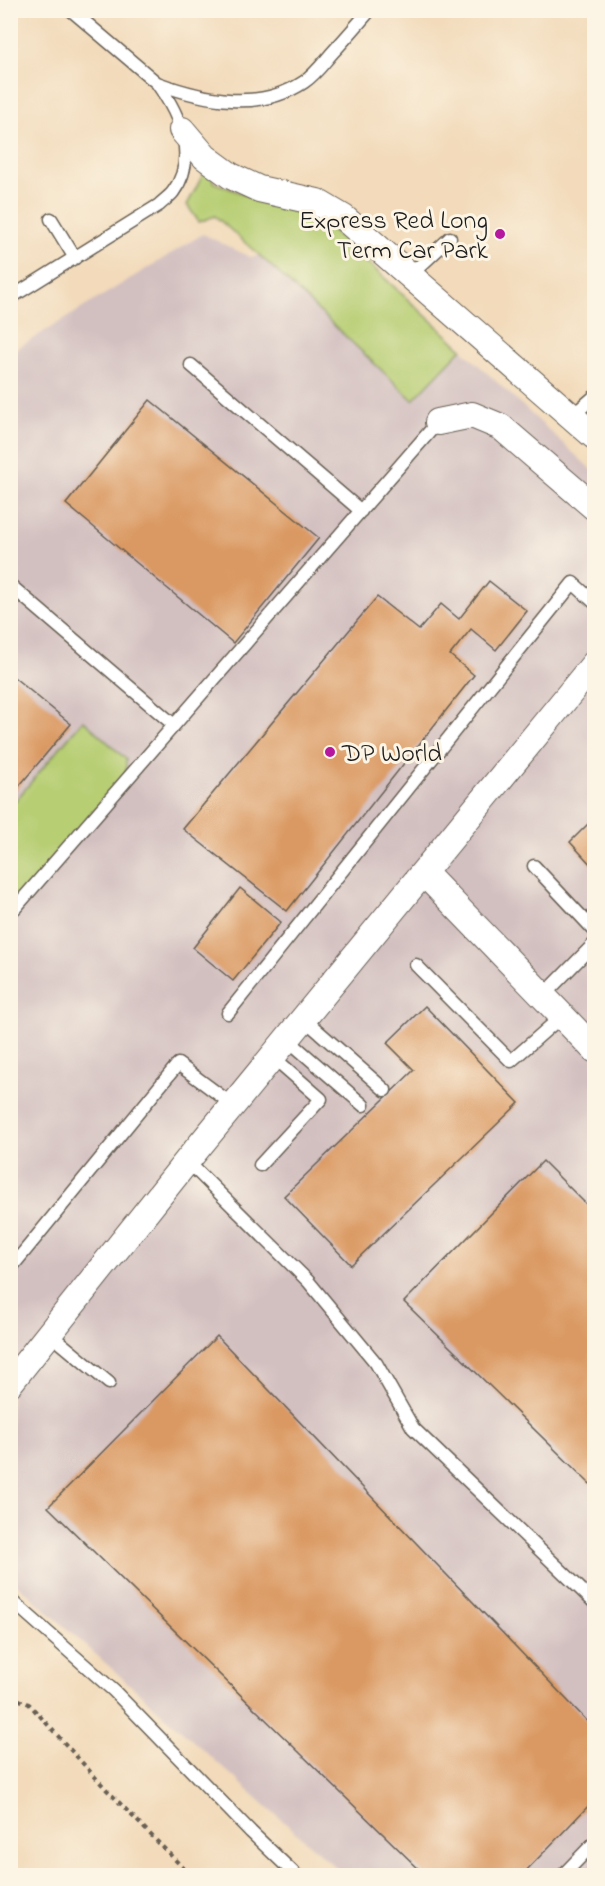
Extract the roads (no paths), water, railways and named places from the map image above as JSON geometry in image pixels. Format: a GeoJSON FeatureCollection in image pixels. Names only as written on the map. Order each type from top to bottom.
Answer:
{"type":"FeatureCollection","features":[{"type":"Feature","properties":{"kind":"street"},"geometry":{"type":"LineString","coordinates":[[182,130],[205,157],[231,176],[259,189],[317,202],[344,218],[594,436]]}},
{"type":"Feature","properties":{"kind":"street"},"geometry":{"type":"LineString","coordinates":[[438,422],[472,415],[501,427],[594,507]]}},
{"type":"Feature","properties":{"kind":"street"},"geometry":{"type":"LineString","coordinates":[[10,1383],[187,1161],[594,664]]}},
{"type":"Feature","properties":{"kind":"street"},"geometry":{"type":"LineString","coordinates":[[424,873],[594,1049]]}},
{"type":"Feature","properties":{"kind":"lane"},"geometry":{"type":"LineString","coordinates":[[10,298],[159,205],[172,192],[181,177],[185,162],[182,130],[157,83],[72,10]]}},
{"type":"Feature","properties":{"kind":"lane"},"geometry":{"type":"LineString","coordinates":[[157,83],[194,96],[229,101],[260,99],[281,93],[304,82],[315,73],[370,10]]}},
{"type":"Feature","properties":{"kind":"lane"},"geometry":{"type":"LineString","coordinates":[[51,219],[75,258]]}},
{"type":"Feature","properties":{"kind":"lane"},"geometry":{"type":"LineString","coordinates":[[404,270],[420,266],[450,238]]}},
{"type":"Feature","properties":{"kind":"lane"},"geometry":{"type":"LineString","coordinates":[[190,365],[361,511]]}},
{"type":"Feature","properties":{"kind":"lane"},"geometry":{"type":"LineString","coordinates":[[568,413],[579,410],[594,397]]}},
{"type":"Feature","properties":{"kind":"lane"},"geometry":{"type":"LineString","coordinates":[[10,905],[15,909],[438,422]]}},
{"type":"Feature","properties":{"kind":"lane"},"geometry":{"type":"LineString","coordinates":[[228,1012],[573,583],[594,602]]}},
{"type":"Feature","properties":{"kind":"lane"},"geometry":{"type":"LineString","coordinates":[[10,585],[174,725]]}},
{"type":"Feature","properties":{"kind":"lane"},"geometry":{"type":"LineString","coordinates":[[534,866],[594,930]]}},
{"type":"Feature","properties":{"kind":"lane"},"geometry":{"type":"LineString","coordinates":[[543,996],[594,944]]}},
{"type":"Feature","properties":{"kind":"lane"},"geometry":{"type":"LineString","coordinates":[[416,965],[511,1060],[562,1016]]}},
{"type":"Feature","properties":{"kind":"lane"},"geometry":{"type":"LineString","coordinates":[[304,1019],[385,1090]]}},
{"type":"Feature","properties":{"kind":"lane"},"geometry":{"type":"LineString","coordinates":[[280,1048],[363,1105]]}},
{"type":"Feature","properties":{"kind":"lane"},"geometry":{"type":"LineString","coordinates":[[260,1165],[321,1099],[280,1048]]}},
{"type":"Feature","properties":{"kind":"lane"},"geometry":{"type":"LineString","coordinates":[[10,1269],[178,1064],[233,1105]]}},
{"type":"Feature","properties":{"kind":"lane"},"geometry":{"type":"LineString","coordinates":[[187,1161],[308,1281],[376,1363],[413,1428],[594,1602]]}},
{"type":"Feature","properties":{"kind":"lane"},"geometry":{"type":"LineString","coordinates":[[50,1334],[109,1383]]}},
{"type":"Feature","properties":{"kind":"lane"},"geometry":{"type":"LineString","coordinates":[[10,1599],[114,1691],[293,1874]]}},
{"type":"Feature","properties":{"kind":"lane"},"geometry":{"type":"LineString","coordinates":[[562,1875],[594,1843]]}},
{"type":"Feature","properties":{"kind":"place","name":"Express Red Long Term Car Park"},"geometry":{"type":"Point","coordinates":[500,234]}},
{"type":"Feature","properties":{"kind":"place","name":"DP World"},"geometry":{"type":"Point","coordinates":[330,752]}}]}
